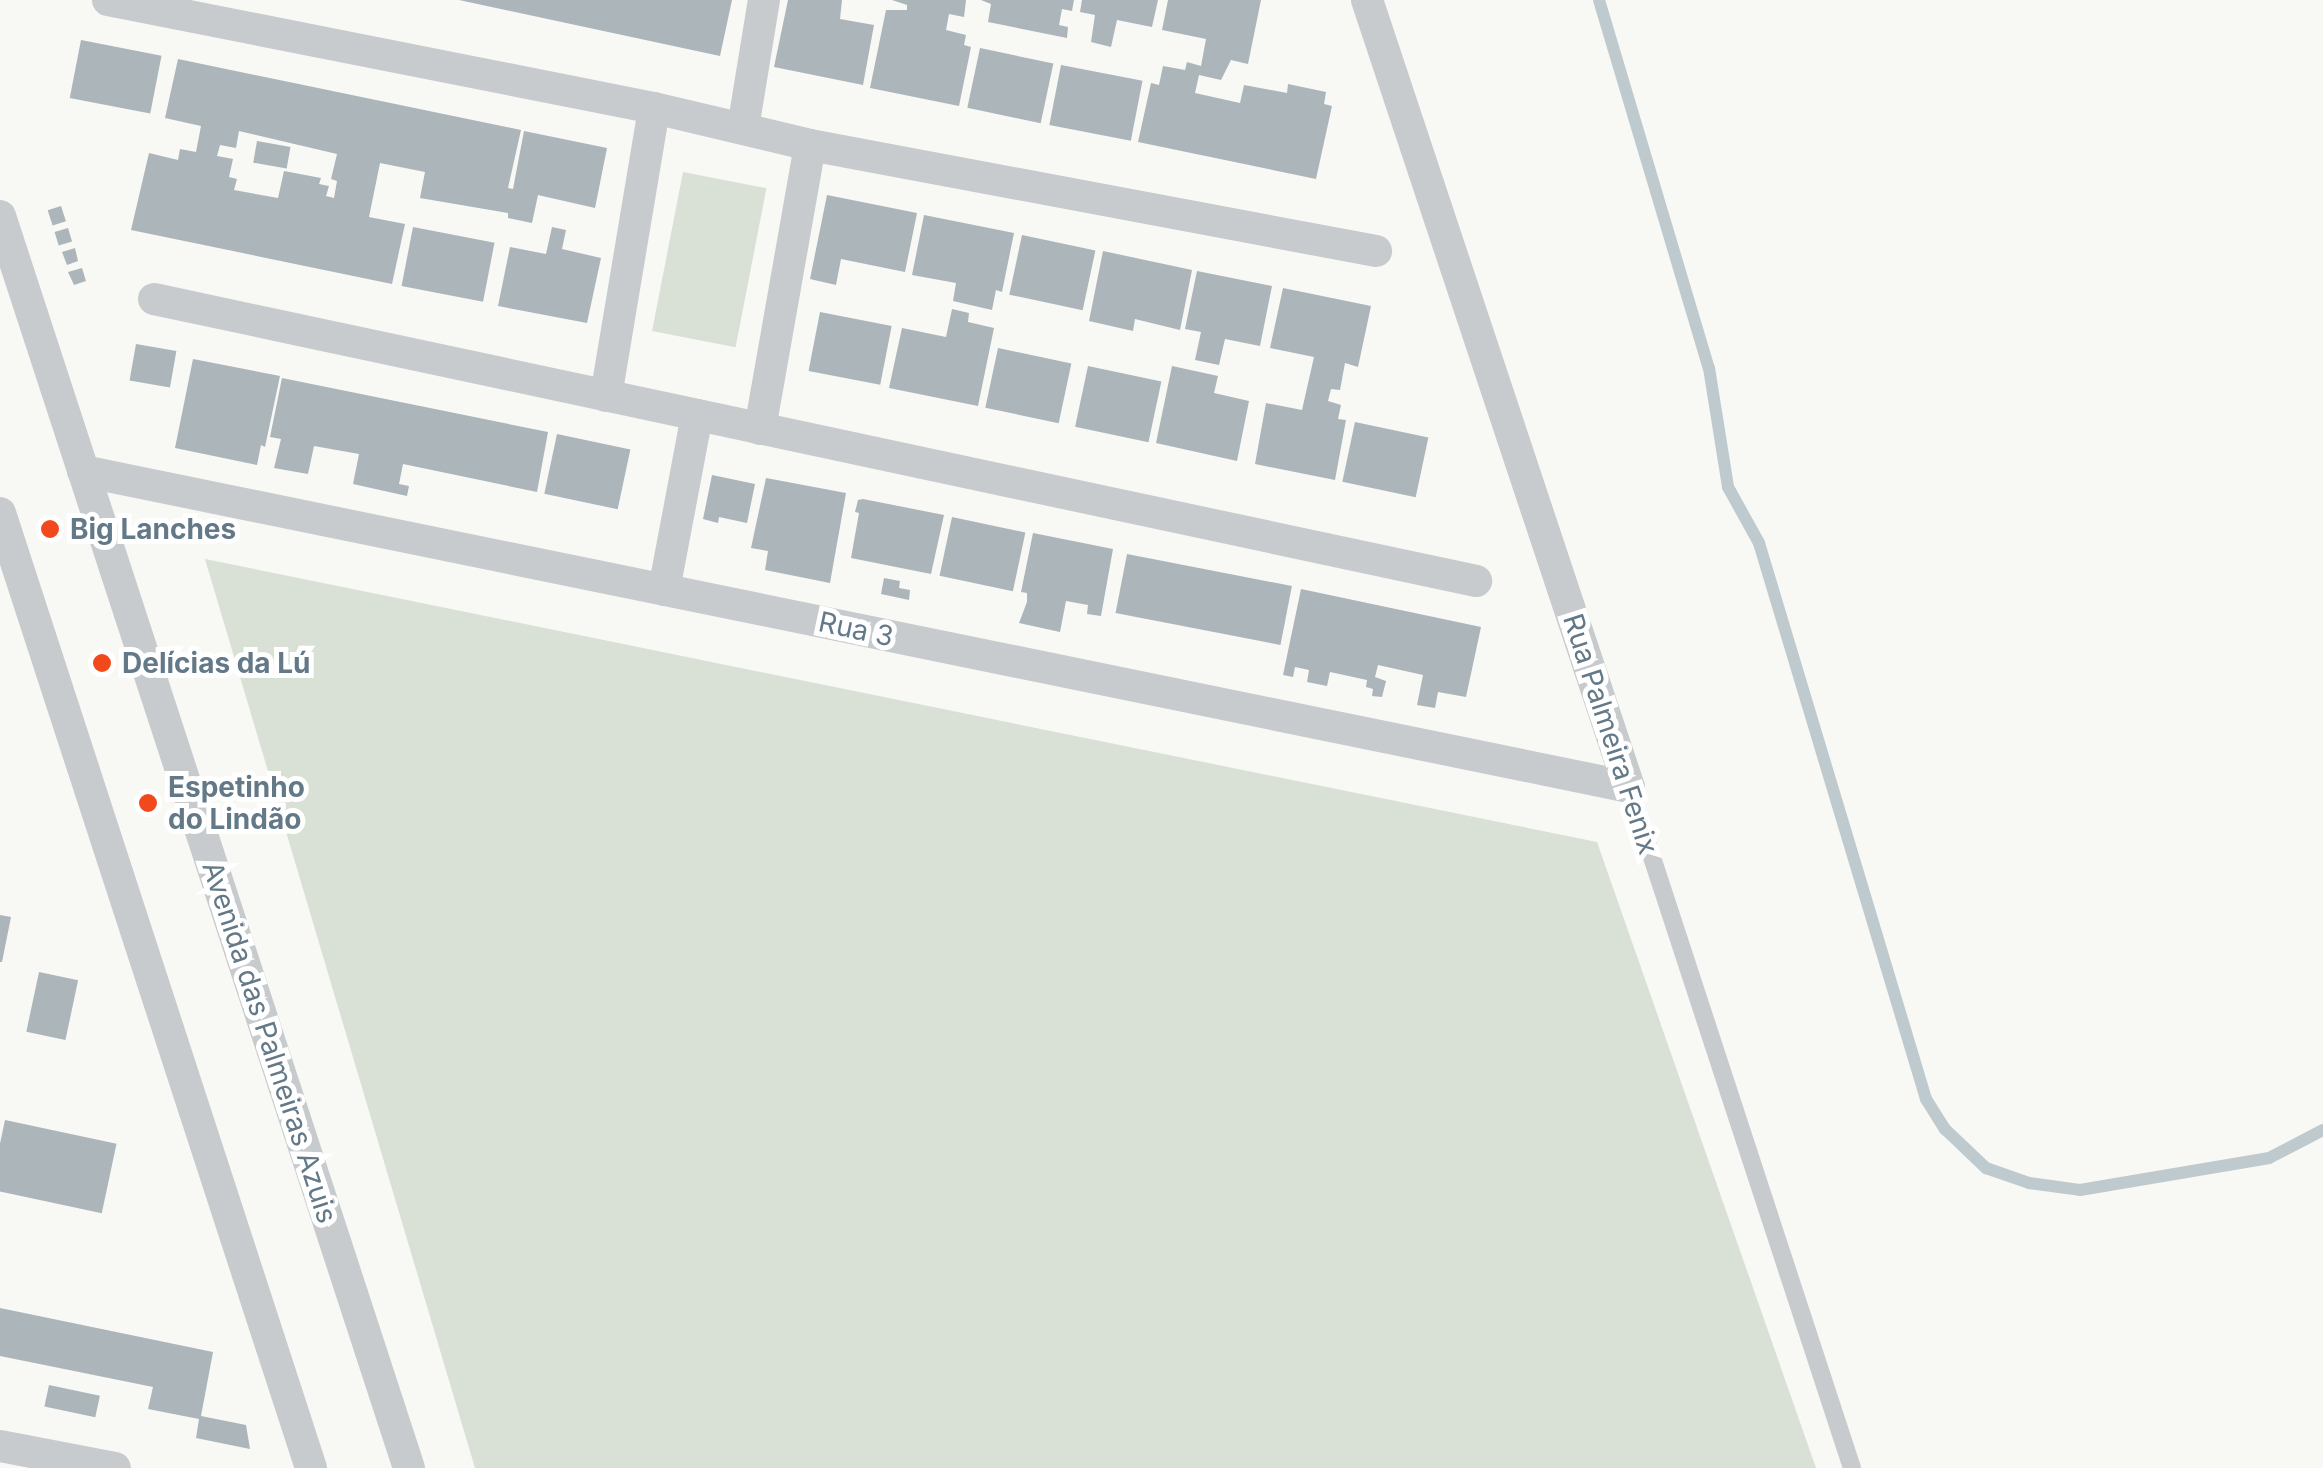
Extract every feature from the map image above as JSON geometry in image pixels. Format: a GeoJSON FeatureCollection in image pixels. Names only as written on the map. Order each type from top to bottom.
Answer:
{"type":"FeatureCollection","features":[{"type":"Feature","properties":{"kind":"street"},"geometry":{"type":"LineString","coordinates":[[108,0],[654,108],[810,145],[1376,251]]}},
{"type":"Feature","properties":{"kind":"street"},"geometry":{"type":"LineString","coordinates":[[743,128],[764,0]]}},
{"type":"Feature","properties":{"kind":"street","name":"Rua Palmeira Fenix"},"geometry":{"type":"LineString","coordinates":[[1367,0],[1630,788]]}},
{"type":"Feature","properties":{"kind":"street"},"geometry":{"type":"LineString","coordinates":[[606,396],[654,108]]}},
{"type":"Feature","properties":{"kind":"street"},"geometry":{"type":"LineString","coordinates":[[760,428],[810,145]]}},
{"type":"Feature","properties":{"kind":"street","name":"Avenida das Palmeiras Azuis"},"geometry":{"type":"LineString","coordinates":[[0,216],[410,1468]]}},
{"type":"Feature","properties":{"kind":"street"},"geometry":{"type":"LineString","coordinates":[[154,300],[1476,581]]}},
{"type":"Feature","properties":{"kind":"street"},"geometry":{"type":"LineString","coordinates":[[664,590],[697,415]]}},
{"type":"Feature","properties":{"kind":"street","name":"Rua 3"},"geometry":{"type":"LineString","coordinates":[[84,472],[1630,788]]}},
{"type":"Feature","properties":{"kind":"street"},"geometry":{"type":"LineString","coordinates":[[0,513],[311,1468]]}},
{"type":"Feature","properties":{"kind":"street"},"geometry":{"type":"LineString","coordinates":[[0,1446],[115,1468]]}},
{"type":"Feature","properties":{"kind":"lane","name":"Rua Palmeira Fenix"},"geometry":{"type":"LineString","coordinates":[[1630,788],[1852,1468]]}},
{"type":"Feature","properties":{"kind":"shaded area"},"geometry":{"type":"Polygon","coordinates":[[[683,172],[766,188],[736,347],[652,331],[683,172]]]}},
{"type":"Feature","properties":{"kind":"shaded area"},"geometry":{"type":"Polygon","coordinates":[[[205,559],[1597,842],[1816,1468],[475,1468],[205,559]]]}},
{"type":"Feature","properties":{"kind":"building"},"geometry":{"type":"Polygon","coordinates":[[[459,0],[732,0],[720,56],[459,0]]]}},
{"type":"Feature","properties":{"kind":"building"},"geometry":{"type":"Polygon","coordinates":[[[788,0],[842,0],[840,19],[874,25],[863,85],[774,67],[788,0]]]}},
{"type":"Feature","properties":{"kind":"building"},"geometry":{"type":"Polygon","coordinates":[[[892,0],[966,0],[964,17],[949,14],[946,30],[966,35],[964,45],[971,47],[959,106],[870,88],[886,10],[907,10],[907,5],[892,0]]]}},
{"type":"Feature","properties":{"kind":"building"},"geometry":{"type":"Polygon","coordinates":[[[981,0],[1074,0],[1072,11],[1062,9],[1059,25],[1068,27],[1067,38],[988,22],[991,4],[981,0]]]}},
{"type":"Feature","properties":{"kind":"building"},"geometry":{"type":"Polygon","coordinates":[[[1082,0],[1158,0],[1152,27],[1117,20],[1111,47],[1091,42],[1095,15],[1080,12],[1082,0]]]}},
{"type":"Feature","properties":{"kind":"building"},"geometry":{"type":"Polygon","coordinates":[[[1168,0],[1261,0],[1248,64],[1231,60],[1221,80],[1199,75],[1195,93],[1240,103],[1244,85],[1287,93],[1288,84],[1326,92],[1324,104],[1332,106],[1316,179],[1138,142],[1151,83],[1159,85],[1163,66],[1185,70],[1187,62],[1201,66],[1206,39],[1162,30],[1168,0]]]}},
{"type":"Feature","properties":{"kind":"building"},"geometry":{"type":"Polygon","coordinates":[[[81,40],[161,56],[150,114],[70,98],[81,40]]]}},
{"type":"Feature","properties":{"kind":"building"},"geometry":{"type":"Polygon","coordinates":[[[980,48],[1053,64],[1041,123],[967,108],[980,48]]]}},
{"type":"Feature","properties":{"kind":"building"},"geometry":{"type":"Polygon","coordinates":[[[178,59],[521,130],[508,188],[513,189],[524,131],[607,148],[595,208],[538,195],[532,223],[508,218],[508,213],[420,198],[425,172],[380,163],[369,217],[405,224],[392,284],[131,230],[149,153],[178,160],[180,149],[196,152],[201,126],[165,118],[178,59]],[[239,131],[236,148],[220,145],[217,156],[233,159],[229,177],[237,179],[234,190],[278,198],[284,171],[321,178],[319,184],[329,186],[326,196],[334,198],[337,181],[331,179],[337,154],[239,131]]]}},
{"type":"Feature","properties":{"kind":"building"},"geometry":{"type":"Polygon","coordinates":[[[1061,65],[1142,81],[1131,141],[1049,125],[1061,65]]]}},
{"type":"Feature","properties":{"kind":"building"},"geometry":{"type":"Polygon","coordinates":[[[257,141],[290,147],[287,169],[253,163],[257,141]]]}},
{"type":"Feature","properties":{"kind":"building"},"geometry":{"type":"Polygon","coordinates":[[[827,195],[917,213],[905,272],[841,259],[836,285],[810,279],[827,195]]]}},
{"type":"Feature","properties":{"kind":"building"},"geometry":{"type":"Polygon","coordinates":[[[61,206],[66,221],[53,226],[48,210],[61,206]]]}},
{"type":"Feature","properties":{"kind":"building"},"geometry":{"type":"Polygon","coordinates":[[[924,215],[1014,233],[1002,292],[996,290],[992,310],[953,301],[956,283],[912,275],[924,215]]]}},
{"type":"Feature","properties":{"kind":"building"},"geometry":{"type":"Polygon","coordinates":[[[413,227],[494,243],[483,302],[402,286],[413,227]]]}},
{"type":"Feature","properties":{"kind":"building"},"geometry":{"type":"Polygon","coordinates":[[[552,227],[566,230],[562,249],[601,258],[587,323],[498,306],[510,247],[546,254],[552,227]]]}},
{"type":"Feature","properties":{"kind":"building"},"geometry":{"type":"Polygon","coordinates":[[[68,228],[72,241],[59,245],[55,232],[68,228]]]}},
{"type":"Feature","properties":{"kind":"building"},"geometry":{"type":"Polygon","coordinates":[[[1022,235],[1095,251],[1083,310],[1009,295],[1022,235]]]}},
{"type":"Feature","properties":{"kind":"building"},"geometry":{"type":"Polygon","coordinates":[[[75,248],[78,261],[67,265],[62,252],[75,248]]]}},
{"type":"Feature","properties":{"kind":"building"},"geometry":{"type":"Polygon","coordinates":[[[1103,251],[1192,270],[1180,330],[1135,319],[1133,331],[1089,321],[1103,251]]]}},
{"type":"Feature","properties":{"kind":"building"},"geometry":{"type":"Polygon","coordinates":[[[82,268],[86,281],[74,285],[68,272],[82,268]]]}},
{"type":"Feature","properties":{"kind":"building"},"geometry":{"type":"Polygon","coordinates":[[[1197,271],[1272,286],[1260,346],[1225,339],[1219,365],[1195,360],[1201,332],[1185,329],[1197,271]]]}},
{"type":"Feature","properties":{"kind":"building"},"geometry":{"type":"Polygon","coordinates":[[[1283,288],[1371,306],[1358,367],[1345,363],[1340,390],[1331,389],[1328,401],[1341,405],[1338,419],[1346,420],[1335,480],[1255,464],[1266,403],[1302,410],[1314,357],[1270,348],[1283,288]]]}},
{"type":"Feature","properties":{"kind":"building"},"geometry":{"type":"Polygon","coordinates":[[[952,309],[969,313],[968,322],[994,328],[978,406],[889,388],[902,328],[946,337],[952,309]]]}},
{"type":"Feature","properties":{"kind":"building"},"geometry":{"type":"Polygon","coordinates":[[[820,312],[892,326],[880,385],[809,371],[820,312]]]}},
{"type":"Feature","properties":{"kind":"building"},"geometry":{"type":"Polygon","coordinates":[[[136,344],[176,351],[170,388],[130,380],[136,344]]]}},
{"type":"Feature","properties":{"kind":"building"},"geometry":{"type":"Polygon","coordinates":[[[998,348],[1071,364],[1059,423],[985,408],[998,348]]]}},
{"type":"Feature","properties":{"kind":"building"},"geometry":{"type":"Polygon","coordinates":[[[193,359],[280,376],[265,447],[261,445],[257,465],[175,448],[193,359]]]}},
{"type":"Feature","properties":{"kind":"building"},"geometry":{"type":"Polygon","coordinates":[[[1088,366],[1161,382],[1148,442],[1075,427],[1088,366]]]}},
{"type":"Feature","properties":{"kind":"building"},"geometry":{"type":"Polygon","coordinates":[[[1172,366],[1218,376],[1214,393],[1249,401],[1237,461],[1156,443],[1172,366]]]}},
{"type":"Feature","properties":{"kind":"building"},"geometry":{"type":"Polygon","coordinates":[[[282,378],[548,432],[537,492],[403,464],[399,484],[409,486],[407,496],[353,484],[359,454],[314,446],[308,474],[274,468],[281,439],[270,437],[282,378]]]}},
{"type":"Feature","properties":{"kind":"building"},"geometry":{"type":"Polygon","coordinates":[[[1355,422],[1428,438],[1416,497],[1342,482],[1355,422]]]}},
{"type":"Feature","properties":{"kind":"building"},"geometry":{"type":"Polygon","coordinates":[[[557,434],[630,450],[618,509],[544,494],[557,434]]]}},
{"type":"Feature","properties":{"kind":"building"},"geometry":{"type":"Polygon","coordinates":[[[712,475],[755,484],[747,523],[719,517],[718,523],[703,519],[712,475]]]}},
{"type":"Feature","properties":{"kind":"building"},"geometry":{"type":"Polygon","coordinates":[[[766,478],[846,493],[830,583],[765,570],[768,551],[751,548],[766,478]]]}},
{"type":"Feature","properties":{"kind":"building"},"geometry":{"type":"Polygon","coordinates":[[[858,500],[944,515],[931,574],[851,558],[859,513],[855,512],[858,500]]]}},
{"type":"Feature","properties":{"kind":"building"},"geometry":{"type":"Polygon","coordinates":[[[952,517],[1025,533],[1013,591],[940,576],[952,517]]]}},
{"type":"Feature","properties":{"kind":"building"},"geometry":{"type":"Polygon","coordinates":[[[1033,533],[1113,549],[1101,616],[1087,614],[1088,605],[1066,601],[1060,632],[1019,623],[1027,602],[1027,593],[1021,592],[1033,533]]]}},
{"type":"Feature","properties":{"kind":"building"},"geometry":{"type":"Polygon","coordinates":[[[1127,554],[1292,586],[1280,645],[1116,613],[1127,554]]]}},
{"type":"Feature","properties":{"kind":"building"},"geometry":{"type":"Polygon","coordinates":[[[884,578],[900,581],[899,588],[910,590],[909,600],[881,594],[884,578]]]}},
{"type":"Feature","properties":{"kind":"building"},"geometry":{"type":"Polygon","coordinates":[[[1301,589],[1481,627],[1466,697],[1438,692],[1435,708],[1417,705],[1423,675],[1378,665],[1375,677],[1386,681],[1382,697],[1372,696],[1373,689],[1366,687],[1367,680],[1330,672],[1327,686],[1307,682],[1309,670],[1295,667],[1293,677],[1283,675],[1301,589]]]}},
{"type":"Feature","properties":{"kind":"building"},"geometry":{"type":"Polygon","coordinates":[[[0,915],[11,917],[2,962],[0,962],[0,915]]]}},
{"type":"Feature","properties":{"kind":"building"},"geometry":{"type":"Polygon","coordinates":[[[39,972],[78,980],[65,1040],[26,1032],[39,972]]]}},
{"type":"Feature","properties":{"kind":"building"},"geometry":{"type":"Polygon","coordinates":[[[5,1120],[117,1144],[102,1213],[0,1192],[0,1144],[5,1120]]]}},
{"type":"Feature","properties":{"kind":"building"},"geometry":{"type":"Polygon","coordinates":[[[0,1308],[213,1352],[201,1416],[246,1425],[250,1449],[196,1438],[199,1419],[148,1409],[153,1387],[0,1356],[0,1308]]]}},
{"type":"Feature","properties":{"kind":"building"},"geometry":{"type":"Polygon","coordinates":[[[49,1385],[100,1396],[95,1417],[44,1407],[49,1385]]]}},
{"type":"Feature","properties":{"kind":"waterway"},"geometry":{"type":"LineString","coordinates":[[1599,0],[1709,368],[1728,487],[1759,543],[1926,1099],[1945,1129],[1986,1168],[2029,1183],[2080,1190],[2269,1158],[2323,1130]]}},
{"type":"Feature","properties":{"kind":"place","name":"Big Lanches"},"geometry":{"type":"Point","coordinates":[50,529]}},
{"type":"Feature","properties":{"kind":"place","name":"Delícias da Lú"},"geometry":{"type":"Point","coordinates":[102,663]}},
{"type":"Feature","properties":{"kind":"place","name":"Espetinho do Lindão"},"geometry":{"type":"Point","coordinates":[148,803]}}]}
